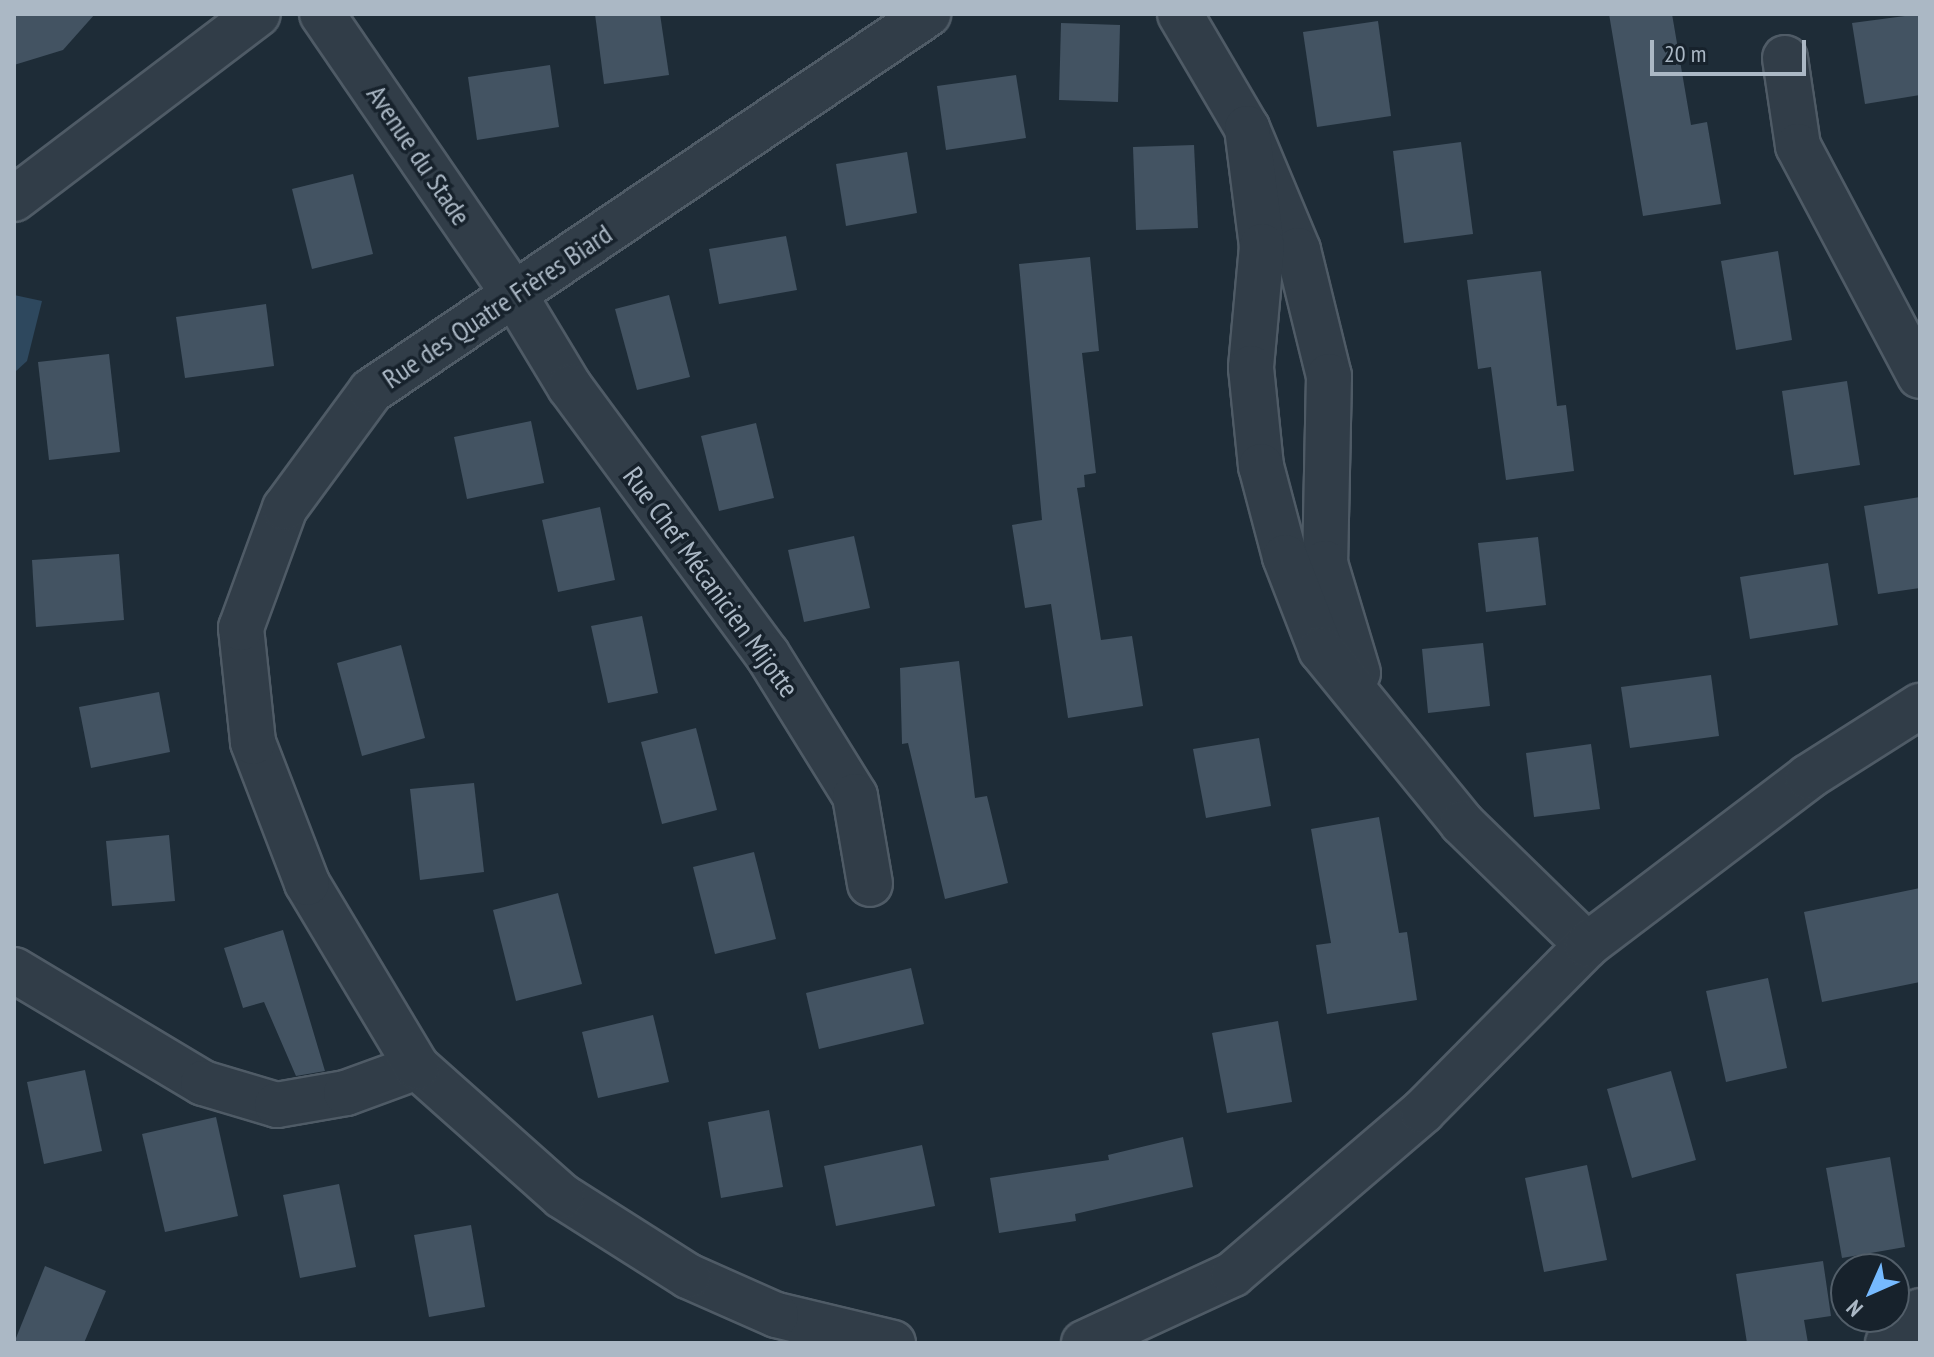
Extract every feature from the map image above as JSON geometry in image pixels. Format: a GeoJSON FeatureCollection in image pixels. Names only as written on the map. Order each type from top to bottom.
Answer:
{"type":"FeatureCollection","features":[{"type":"Feature","properties":{"kind":"street"},"geometry":{"type":"LineString","coordinates":[[14,199],[258,14]]}},
{"type":"Feature","properties":{"kind":"street","name":"Avenue du Stade"},"geometry":{"type":"LineString","coordinates":[[322,14],[515,296]]}},
{"type":"Feature","properties":{"kind":"street","name":"Rue des Quatre Frères Biard"},"geometry":{"type":"LineString","coordinates":[[893,1343],[776,1315],[688,1276],[562,1196],[417,1067],[307,883],[253,742],[241,628],[285,508],[371,391],[928,14]]}},
{"type":"Feature","properties":{"kind":"street"},"geometry":{"type":"LineString","coordinates":[[1180,14],[1247,128],[1298,250],[1329,376],[1325,563],[1369,710]]}},
{"type":"Feature","properties":{"kind":"street"},"geometry":{"type":"LineString","coordinates":[[1785,58],[1798,146],[1920,376]]}},
{"type":"Feature","properties":{"kind":"street"},"geometry":{"type":"LineString","coordinates":[[1247,128],[1262,246],[1251,368],[1261,466],[1285,557],[1321,650],[1462,823],[1587,945]]}},
{"type":"Feature","properties":{"kind":"street","name":"Rue Chef Mécanicien Mijotte"},"geometry":{"type":"LineString","coordinates":[[515,296],[570,387],[767,654],[855,796],[870,884]]}},
{"type":"Feature","properties":{"kind":"street"},"geometry":{"type":"LineString","coordinates":[[1084,1343],[1233,1274],[1423,1111],[1587,945],[1808,777],[1920,706]]}},
{"type":"Feature","properties":{"kind":"street"},"geometry":{"type":"LineString","coordinates":[[14,970],[203,1083],[277,1105],[346,1093],[417,1067]]}},
{"type":"Feature","properties":{"kind":"street"},"geometry":{"type":"LineString","coordinates":[[1888,1343],[1920,1311]]}},
{"type":"Feature","properties":{"kind":"water"},"geometry":{"type":"Polygon","coordinates":[[[14,295],[42,301],[27,361],[15,372],[14,295]]]}},
{"type":"Feature","properties":{"kind":"building"},"geometry":{"type":"Polygon","coordinates":[[[14,14],[95,14],[63,50],[14,65],[14,14]]]}},
{"type":"Feature","properties":{"kind":"building"},"geometry":{"type":"Polygon","coordinates":[[[595,14],[660,14],[669,75],[604,84],[595,14]]]}},
{"type":"Feature","properties":{"kind":"building"},"geometry":{"type":"Polygon","coordinates":[[[1609,14],[1672,14],[1691,125],[1707,122],[1721,204],[1643,216],[1609,14]]]}},
{"type":"Feature","properties":{"kind":"building"},"geometry":{"type":"Polygon","coordinates":[[[1920,14],[1920,95],[1865,104],[1852,23],[1920,14]]]}},
{"type":"Feature","properties":{"kind":"building"},"geometry":{"type":"Polygon","coordinates":[[[1378,21],[1391,116],[1317,127],[1303,32],[1378,21]]]}},
{"type":"Feature","properties":{"kind":"building"},"geometry":{"type":"Polygon","coordinates":[[[1061,23],[1120,25],[1118,102],[1059,100],[1061,23]]]}},
{"type":"Feature","properties":{"kind":"building"},"geometry":{"type":"Polygon","coordinates":[[[550,65],[559,127],[477,140],[468,77],[550,65]]]}},
{"type":"Feature","properties":{"kind":"building"},"geometry":{"type":"Polygon","coordinates":[[[1016,75],[1026,138],[946,150],[937,86],[1016,75]]]}},
{"type":"Feature","properties":{"kind":"building"},"geometry":{"type":"Polygon","coordinates":[[[1461,142],[1473,234],[1404,243],[1393,151],[1461,142]]]}},
{"type":"Feature","properties":{"kind":"building"},"geometry":{"type":"Polygon","coordinates":[[[1194,145],[1198,228],[1136,230],[1133,147],[1194,145]]]}},
{"type":"Feature","properties":{"kind":"building"},"geometry":{"type":"Polygon","coordinates":[[[907,152],[917,213],[846,226],[836,164],[907,152]]]}},
{"type":"Feature","properties":{"kind":"building"},"geometry":{"type":"Polygon","coordinates":[[[353,174],[373,254],[312,269],[292,189],[353,174]]]}},
{"type":"Feature","properties":{"kind":"building"},"geometry":{"type":"Polygon","coordinates":[[[786,236],[797,290],[719,304],[709,249],[786,236]]]}},
{"type":"Feature","properties":{"kind":"building"},"geometry":{"type":"Polygon","coordinates":[[[1778,251],[1792,340],[1736,350],[1721,261],[1778,251]]]}},
{"type":"Feature","properties":{"kind":"building"},"geometry":{"type":"Polygon","coordinates":[[[1090,257],[1099,351],[1082,353],[1096,473],[1084,475],[1085,487],[1077,488],[1101,640],[1132,636],[1143,706],[1068,718],[1051,604],[1025,608],[1012,525],[1042,520],[1019,264],[1090,257]]]}},
{"type":"Feature","properties":{"kind":"building"},"geometry":{"type":"Polygon","coordinates":[[[1541,271],[1557,406],[1566,405],[1574,471],[1506,480],[1491,367],[1478,369],[1467,280],[1541,271]]]}},
{"type":"Feature","properties":{"kind":"building"},"geometry":{"type":"Polygon","coordinates":[[[669,295],[690,377],[637,390],[615,309],[669,295]]]}},
{"type":"Feature","properties":{"kind":"building"},"geometry":{"type":"Polygon","coordinates":[[[266,304],[274,366],[185,378],[176,317],[266,304]]]}},
{"type":"Feature","properties":{"kind":"building"},"geometry":{"type":"Polygon","coordinates":[[[109,354],[120,452],[49,460],[38,362],[109,354]]]}},
{"type":"Feature","properties":{"kind":"building"},"geometry":{"type":"Polygon","coordinates":[[[1847,381],[1860,465],[1794,475],[1782,391],[1847,381]]]}},
{"type":"Feature","properties":{"kind":"building"},"geometry":{"type":"Polygon","coordinates":[[[531,421],[544,483],[467,499],[454,437],[531,421]]]}},
{"type":"Feature","properties":{"kind":"building"},"geometry":{"type":"Polygon","coordinates":[[[756,423],[774,498],[719,511],[701,436],[756,423]]]}},
{"type":"Feature","properties":{"kind":"building"},"geometry":{"type":"Polygon","coordinates":[[[1920,497],[1920,588],[1878,594],[1864,506],[1920,497]]]}},
{"type":"Feature","properties":{"kind":"building"},"geometry":{"type":"Polygon","coordinates":[[[600,507],[615,580],[558,592],[542,520],[600,507]]]}},
{"type":"Feature","properties":{"kind":"building"},"geometry":{"type":"Polygon","coordinates":[[[854,536],[870,608],[804,622],[788,550],[854,536]]]}},
{"type":"Feature","properties":{"kind":"building"},"geometry":{"type":"Polygon","coordinates":[[[1538,537],[1546,605],[1486,612],[1478,543],[1538,537]]]}},
{"type":"Feature","properties":{"kind":"building"},"geometry":{"type":"Polygon","coordinates":[[[119,554],[124,620],[36,627],[32,560],[119,554]]]}},
{"type":"Feature","properties":{"kind":"building"},"geometry":{"type":"Polygon","coordinates":[[[1828,563],[1838,625],[1750,639],[1740,577],[1828,563]]]}},
{"type":"Feature","properties":{"kind":"building"},"geometry":{"type":"Polygon","coordinates":[[[642,616],[658,693],[608,703],[591,626],[642,616]]]}},
{"type":"Feature","properties":{"kind":"building"},"geometry":{"type":"Polygon","coordinates":[[[1483,643],[1490,706],[1428,713],[1422,649],[1483,643]]]}},
{"type":"Feature","properties":{"kind":"building"},"geometry":{"type":"Polygon","coordinates":[[[401,645],[425,738],[362,756],[337,663],[401,645]]]}},
{"type":"Feature","properties":{"kind":"building"},"geometry":{"type":"Polygon","coordinates":[[[959,661],[975,798],[987,796],[1008,883],[945,899],[908,743],[902,744],[900,668],[959,661]]]}},
{"type":"Feature","properties":{"kind":"building"},"geometry":{"type":"Polygon","coordinates":[[[1711,675],[1719,736],[1630,748],[1621,687],[1711,675]]]}},
{"type":"Feature","properties":{"kind":"building"},"geometry":{"type":"Polygon","coordinates":[[[159,692],[170,752],[91,768],[79,707],[159,692]]]}},
{"type":"Feature","properties":{"kind":"building"},"geometry":{"type":"Polygon","coordinates":[[[696,728],[717,810],[662,824],[641,742],[696,728]]]}},
{"type":"Feature","properties":{"kind":"building"},"geometry":{"type":"Polygon","coordinates":[[[1259,738],[1271,806],[1206,818],[1193,749],[1259,738]]]}},
{"type":"Feature","properties":{"kind":"building"},"geometry":{"type":"Polygon","coordinates":[[[1591,744],[1600,809],[1534,817],[1526,753],[1591,744]]]}},
{"type":"Feature","properties":{"kind":"building"},"geometry":{"type":"Polygon","coordinates":[[[474,783],[484,872],[420,880],[410,789],[474,783]]]}},
{"type":"Feature","properties":{"kind":"building"},"geometry":{"type":"Polygon","coordinates":[[[1379,817],[1399,933],[1407,932],[1417,1000],[1327,1014],[1316,945],[1331,943],[1311,829],[1379,817]]]}},
{"type":"Feature","properties":{"kind":"building"},"geometry":{"type":"Polygon","coordinates":[[[169,835],[175,901],[112,906],[106,841],[169,835]]]}},
{"type":"Feature","properties":{"kind":"building"},"geometry":{"type":"Polygon","coordinates":[[[754,852],[776,939],[715,954],[693,867],[754,852]]]}},
{"type":"Feature","properties":{"kind":"building"},"geometry":{"type":"Polygon","coordinates":[[[1920,888],[1920,982],[1822,1002],[1804,912],[1920,888]]]}},
{"type":"Feature","properties":{"kind":"building"},"geometry":{"type":"Polygon","coordinates":[[[558,893],[582,984],[516,1001],[493,910],[558,893]]]}},
{"type":"Feature","properties":{"kind":"building"},"geometry":{"type":"Polygon","coordinates":[[[283,930],[325,1071],[296,1076],[264,1002],[243,1008],[224,948],[283,930]]]}},
{"type":"Feature","properties":{"kind":"building"},"geometry":{"type":"Polygon","coordinates":[[[911,968],[924,1024],[819,1049],[806,993],[911,968]]]}},
{"type":"Feature","properties":{"kind":"building"},"geometry":{"type":"Polygon","coordinates":[[[1768,978],[1787,1068],[1726,1082],[1706,991],[1768,978]]]}},
{"type":"Feature","properties":{"kind":"building"},"geometry":{"type":"Polygon","coordinates":[[[653,1015],[669,1082],[598,1098],[582,1032],[653,1015]]]}},
{"type":"Feature","properties":{"kind":"building"},"geometry":{"type":"Polygon","coordinates":[[[1278,1021],[1292,1102],[1227,1113],[1212,1033],[1278,1021]]]}},
{"type":"Feature","properties":{"kind":"building"},"geometry":{"type":"Polygon","coordinates":[[[85,1070],[102,1151],[44,1164],[27,1082],[85,1070]]]}},
{"type":"Feature","properties":{"kind":"building"},"geometry":{"type":"Polygon","coordinates":[[[1671,1071],[1696,1160],[1632,1178],[1607,1089],[1671,1071]]]}},
{"type":"Feature","properties":{"kind":"building"},"geometry":{"type":"Polygon","coordinates":[[[769,1110],[783,1187],[721,1198],[708,1122],[769,1110]]]}},
{"type":"Feature","properties":{"kind":"building"},"geometry":{"type":"Polygon","coordinates":[[[216,1117],[238,1216],[165,1232],[142,1134],[216,1117]]]}},
{"type":"Feature","properties":{"kind":"building"},"geometry":{"type":"Polygon","coordinates":[[[1183,1137],[1193,1187],[1075,1214],[1076,1221],[999,1233],[990,1178],[1109,1160],[1108,1155],[1183,1137]]]}},
{"type":"Feature","properties":{"kind":"building"},"geometry":{"type":"Polygon","coordinates":[[[922,1145],[935,1206],[836,1226],[824,1166],[922,1145]]]}},
{"type":"Feature","properties":{"kind":"building"},"geometry":{"type":"Polygon","coordinates":[[[1890,1157],[1905,1247],[1871,1253],[1841,1253],[1826,1168],[1890,1157]]]}},
{"type":"Feature","properties":{"kind":"building"},"geometry":{"type":"Polygon","coordinates":[[[1587,1165],[1607,1260],[1544,1272],[1525,1178],[1587,1165]]]}},
{"type":"Feature","properties":{"kind":"building"},"geometry":{"type":"Polygon","coordinates":[[[339,1184],[356,1267],[300,1278],[283,1195],[339,1184]]]}},
{"type":"Feature","properties":{"kind":"building"},"geometry":{"type":"Polygon","coordinates":[[[471,1225],[485,1307],[429,1317],[414,1235],[471,1225]]]}},
{"type":"Feature","properties":{"kind":"building"},"geometry":{"type":"Polygon","coordinates":[[[1823,1261],[1830,1316],[1804,1320],[1808,1343],[1747,1343],[1736,1274],[1823,1261]]]}},
{"type":"Feature","properties":{"kind":"building"},"geometry":{"type":"Polygon","coordinates":[[[45,1266],[106,1291],[84,1343],[14,1343],[45,1266]]]}}]}
